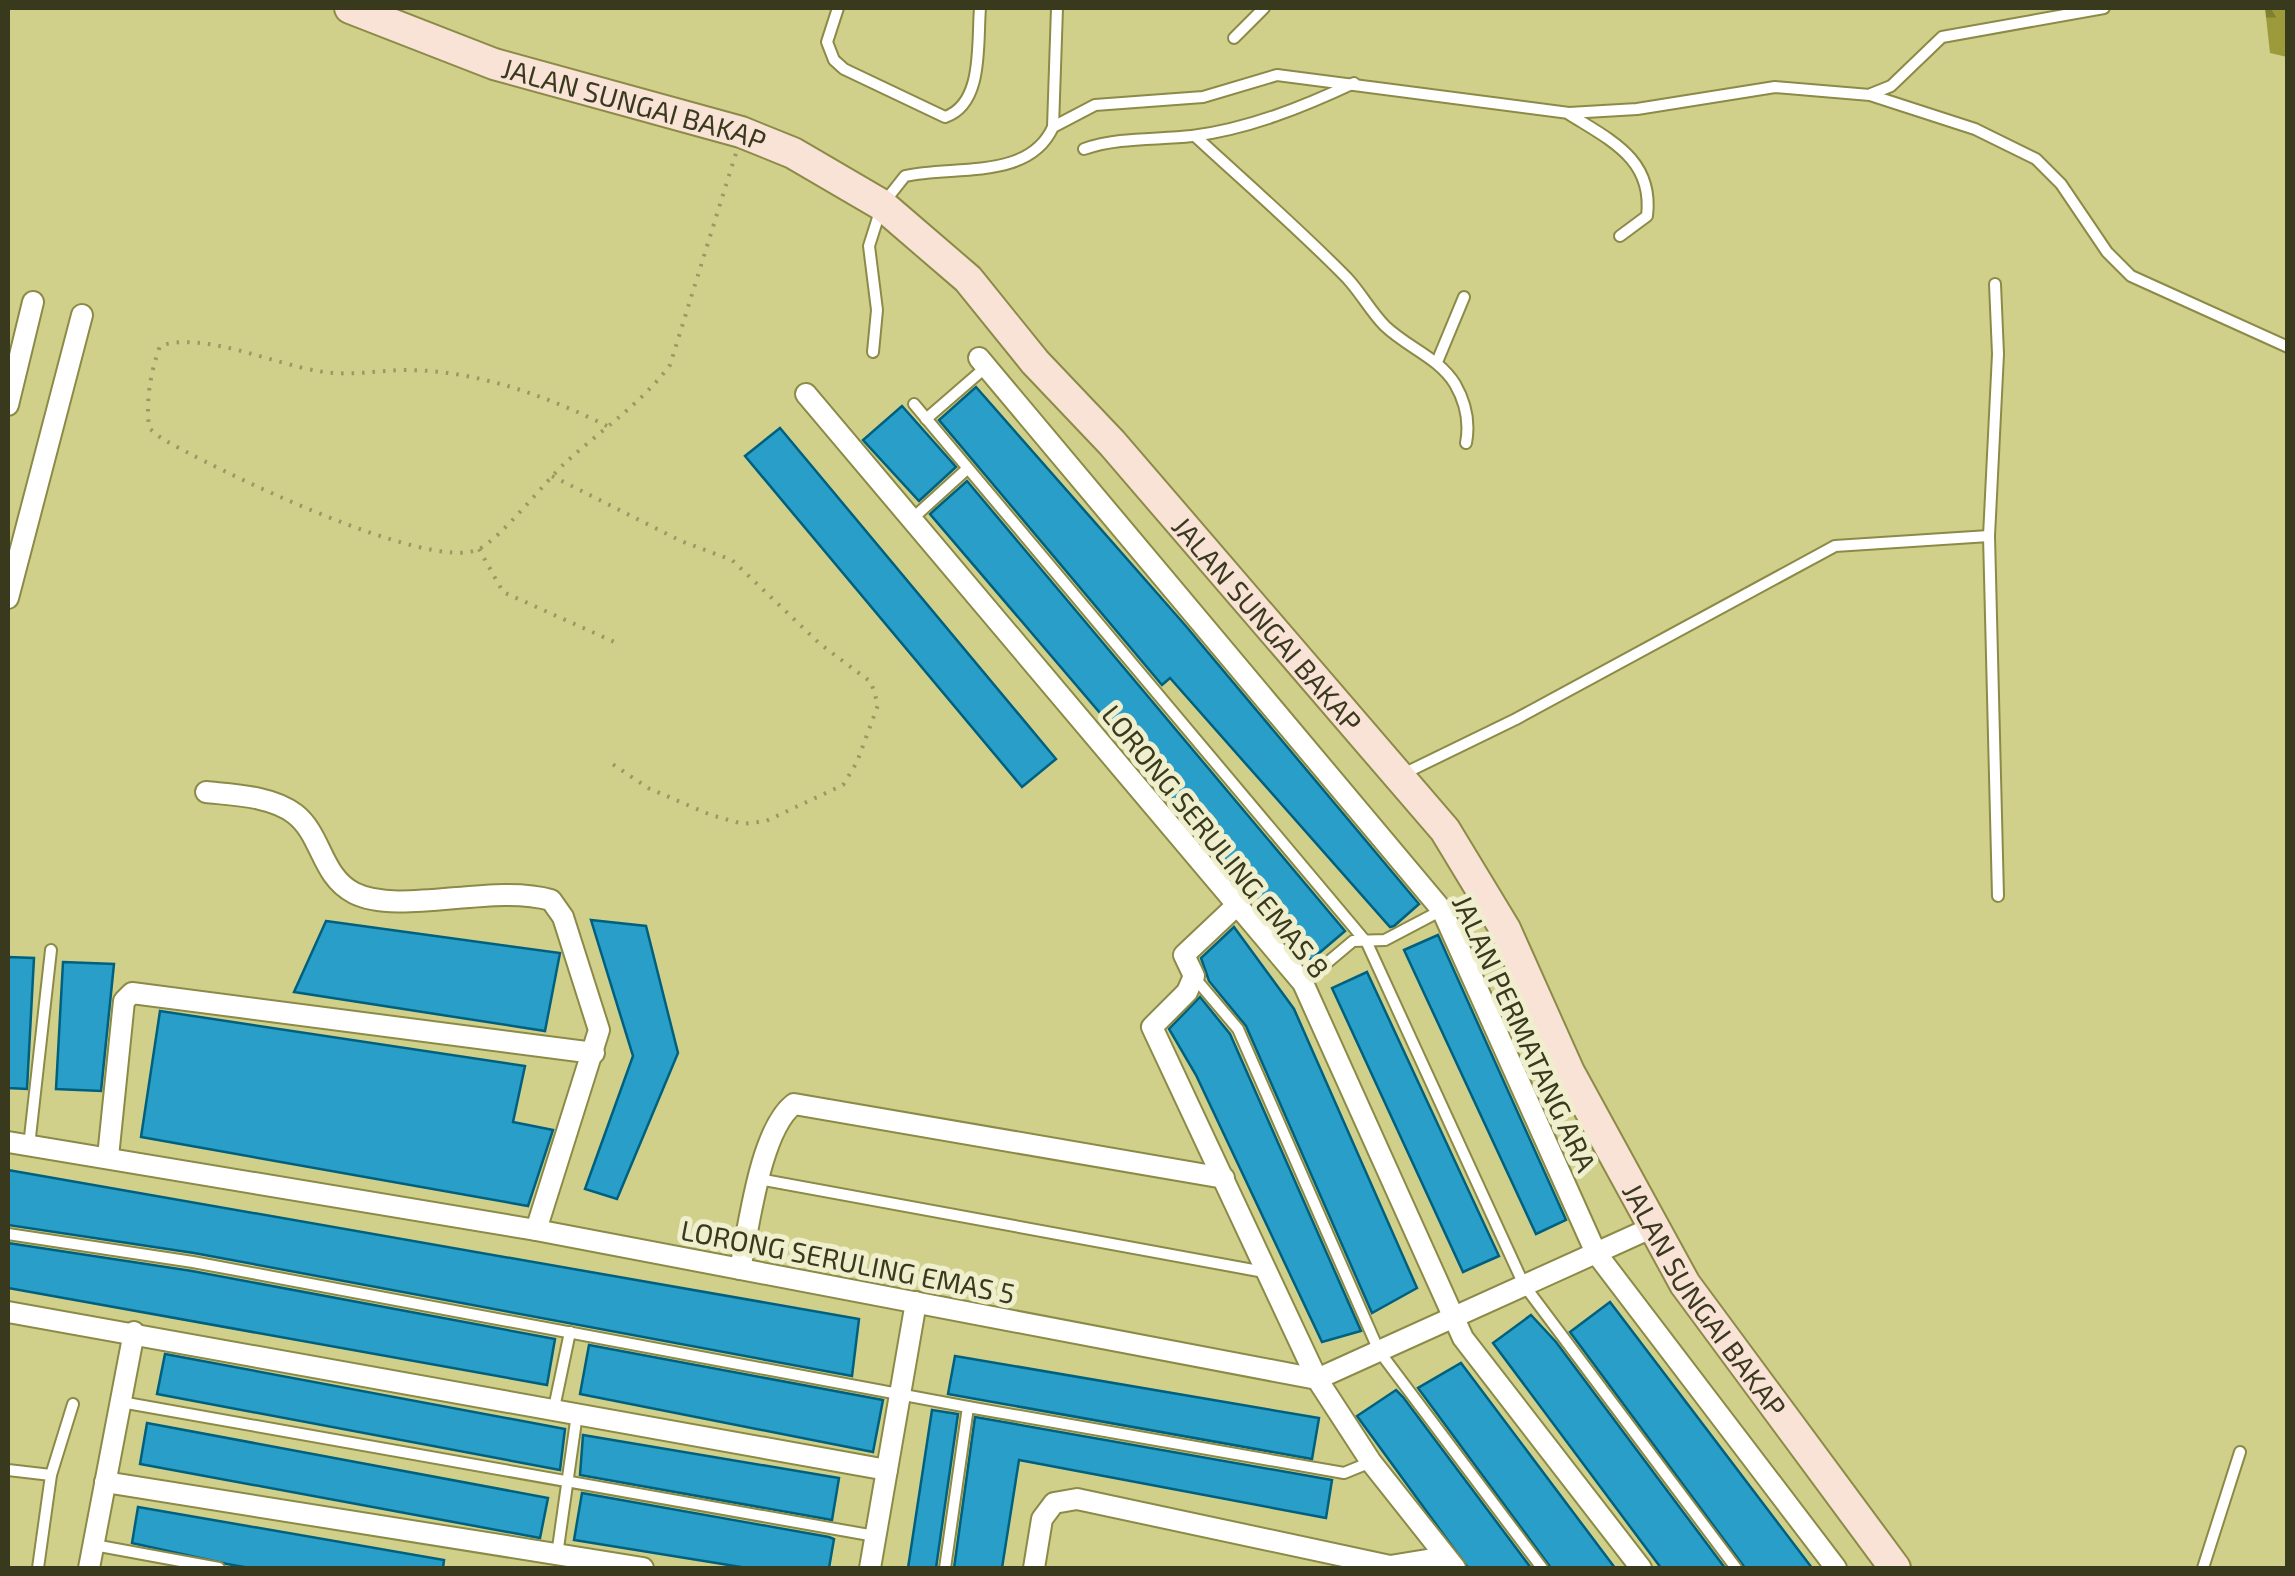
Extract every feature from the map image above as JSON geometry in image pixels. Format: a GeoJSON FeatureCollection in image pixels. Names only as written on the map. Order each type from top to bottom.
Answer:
{"type":"FeatureCollection","features":[{"type":"Feature","properties":{"kind":"main road","name":"JALAN SUNGAI BAKAP"},"geometry":{"type":"LineString","coordinates":[[350,8],[494,64],[742,132],[806,160],[882,204],[968,279],[1035,362],[1112,444],[1400,775],[1477,877],[1569,1072],[1651,1228],[1696,1299],[1895,1568]]}},
{"type":"Feature","properties":{"kind":"street"},"geometry":{"type":"LineString","coordinates":[[8,405],[33,302]]}},
{"type":"Feature","properties":{"kind":"street"},"geometry":{"type":"LineString","coordinates":[[8,598],[82,315]]}},
{"type":"Feature","properties":{"kind":"street","name":"JALAN PERMATANG ARA"},"geometry":{"type":"LineString","coordinates":[[982,363],[1442,910],[1596,1253],[1836,1568]]}},
{"type":"Feature","properties":{"kind":"street","name":"LORONG SERULING EMAS 8"},"geometry":{"type":"LineString","coordinates":[[806,394],[1304,983],[1463,1338],[1640,1568]]}},
{"type":"Feature","properties":{"kind":"street"},"geometry":{"type":"LineString","coordinates":[[206,792],[265,801],[295,814],[312,835],[329,872],[354,893],[389,900],[526,892],[552,900],[563,917],[599,1030],[536,1230]]}},
{"type":"Feature","properties":{"kind":"street"},"geometry":{"type":"LineString","coordinates":[[1238,905],[1184,955],[1194,976],[1187,992],[1152,1027],[1317,1378],[1371,1462],[1450,1563]]}},
{"type":"Feature","properties":{"kind":"street"},"geometry":{"type":"LineString","coordinates":[[108,1157],[124,1002],[132,993],[594,1053]]}},
{"type":"Feature","properties":{"kind":"street"},"geometry":{"type":"LineString","coordinates":[[740,1268],[758,1179],[784,1112],[794,1104],[1224,1178]]}},
{"type":"Feature","properties":{"kind":"street","name":"LORONG SERULING EMAS 5"},"geometry":{"type":"LineString","coordinates":[[8,1142],[536,1230],[1317,1378]]}},
{"type":"Feature","properties":{"kind":"street"},"geometry":{"type":"LineString","coordinates":[[1317,1378],[1651,1228]]}},
{"type":"Feature","properties":{"kind":"street"},"geometry":{"type":"LineString","coordinates":[[870,1568],[916,1302]]}},
{"type":"Feature","properties":{"kind":"street"},"geometry":{"type":"LineString","coordinates":[[8,1312],[887,1470]]}},
{"type":"Feature","properties":{"kind":"street"},"geometry":{"type":"LineString","coordinates":[[90,1568],[134,1332]]}},
{"type":"Feature","properties":{"kind":"street"},"geometry":{"type":"LineString","coordinates":[[106,1482],[556,1562],[643,1568]]}},
{"type":"Feature","properties":{"kind":"street"},"geometry":{"type":"LineString","coordinates":[[1034,1568],[1042,1519],[1054,1503],[1077,1499],[1390,1566],[1450,1563]]}},
{"type":"Feature","properties":{"kind":"lane"},"geometry":{"type":"LineString","coordinates":[[838,8],[826,42],[837,64],[945,117],[960,112],[972,94],[980,8]]}},
{"type":"Feature","properties":{"kind":"lane"},"geometry":{"type":"LineString","coordinates":[[874,352],[878,310],[869,246],[882,204],[894,184],[905,176],[1023,160],[1046,142],[1052,127],[1057,8]]}},
{"type":"Feature","properties":{"kind":"lane"},"geometry":{"type":"LineString","coordinates":[[1234,38],[1264,8]]}},
{"type":"Feature","properties":{"kind":"lane"},"geometry":{"type":"LineString","coordinates":[[1870,95],[1891,86],[1942,38],[2104,8]]}},
{"type":"Feature","properties":{"kind":"lane"},"geometry":{"type":"LineString","coordinates":[[1052,127],[1096,105],[1203,97],[1278,75],[1568,113],[1637,110],[1775,87],[1870,95],[1975,129],[2036,159],[2061,184],[2107,252],[2131,276],[2288,348]]}},
{"type":"Feature","properties":{"kind":"lane"},"geometry":{"type":"LineString","coordinates":[[1084,149],[1106,142],[1195,136],[1294,111],[1355,83]]}},
{"type":"Feature","properties":{"kind":"lane"},"geometry":{"type":"LineString","coordinates":[[1568,113],[1616,142],[1634,158],[1645,180],[1647,216],[1620,236]]}},
{"type":"Feature","properties":{"kind":"lane"},"geometry":{"type":"LineString","coordinates":[[1195,136],[1302,234],[1394,334],[1438,362],[1462,398],[1467,415],[1466,443]]}},
{"type":"Feature","properties":{"kind":"lane"},"geometry":{"type":"LineString","coordinates":[[1995,284],[1998,354],[1989,536],[1998,896]]}},
{"type":"Feature","properties":{"kind":"lane"},"geometry":{"type":"LineString","coordinates":[[1438,362],[1464,297]]}},
{"type":"Feature","properties":{"kind":"lane"},"geometry":{"type":"LineString","coordinates":[[926,419],[982,363]]}},
{"type":"Feature","properties":{"kind":"lane"},"geometry":{"type":"LineString","coordinates":[[914,404],[1367,943],[1524,1285],[1736,1568]]}},
{"type":"Feature","properties":{"kind":"lane"},"geometry":{"type":"LineString","coordinates":[[912,519],[967,469]]}},
{"type":"Feature","properties":{"kind":"lane"},"geometry":{"type":"LineString","coordinates":[[1400,775],[1516,720],[1834,546],[1989,536]]}},
{"type":"Feature","properties":{"kind":"lane"},"geometry":{"type":"LineString","coordinates":[[1304,983],[1352,942],[1385,940],[1442,910]]}},
{"type":"Feature","properties":{"kind":"lane"},"geometry":{"type":"LineString","coordinates":[[30,1146],[50,950]]}},
{"type":"Feature","properties":{"kind":"lane"},"geometry":{"type":"LineString","coordinates":[[1194,976],[1238,1029],[1380,1350],[1542,1568]]}},
{"type":"Feature","properties":{"kind":"lane"},"geometry":{"type":"LineString","coordinates":[[758,1179],[1265,1272]]}},
{"type":"Feature","properties":{"kind":"lane"},"geometry":{"type":"LineString","coordinates":[[8,1234],[193,1262],[900,1396],[1344,1473],[1371,1462]]}},
{"type":"Feature","properties":{"kind":"lane"},"geometry":{"type":"LineString","coordinates":[[554,1408],[570,1332]]}},
{"type":"Feature","properties":{"kind":"lane"},"geometry":{"type":"LineString","coordinates":[[120,1402],[876,1536]]}},
{"type":"Feature","properties":{"kind":"lane"},"geometry":{"type":"LineString","coordinates":[[38,1568],[51,1476],[73,1404]]}},
{"type":"Feature","properties":{"kind":"lane"},"geometry":{"type":"LineString","coordinates":[[944,1568],[968,1407]]}},
{"type":"Feature","properties":{"kind":"lane"},"geometry":{"type":"LineString","coordinates":[[556,1562],[578,1413]]}},
{"type":"Feature","properties":{"kind":"lane"},"geometry":{"type":"LineString","coordinates":[[2203,1568],[2240,1452]]}},
{"type":"Feature","properties":{"kind":"lane"},"geometry":{"type":"LineString","coordinates":[[8,1470],[51,1476]]}},
{"type":"Feature","properties":{"kind":"lane"},"geometry":{"type":"LineString","coordinates":[[94,1545],[219,1568]]}},
{"type":"Feature","properties":{"kind":"path"},"geometry":{"type":"LineString","coordinates":[[608,426],[521,390],[456,375],[408,370],[354,376],[193,344],[160,346],[147,406],[149,428],[161,438],[311,512],[452,552],[479,549],[552,476],[648,394],[670,365],[742,132]]}},
{"type":"Feature","properties":{"kind":"path"},"geometry":{"type":"LineString","coordinates":[[552,476],[680,541],[732,560],[820,644],[871,682],[878,705],[857,762],[843,785],[766,821],[743,824],[711,815],[648,788],[608,760]]}},
{"type":"Feature","properties":{"kind":"path"},"geometry":{"type":"LineString","coordinates":[[479,549],[502,592],[619,644]]}},
{"type":"Feature","properties":{"kind":"green space"},"geometry":{"type":"Polygon","coordinates":[[[2265,8],[2287,8],[2287,57],[2270,53],[2265,8]]]}},
{"type":"Feature","properties":{"kind":"building"},"geometry":{"type":"Polygon","coordinates":[[[976,387],[1185,625],[1419,904],[1394,926],[1390,927],[1170,678],[1162,685],[939,420],[976,387]]]}},
{"type":"Feature","properties":{"kind":"building"},"geometry":{"type":"Polygon","coordinates":[[[902,406],[956,467],[919,501],[863,440],[902,406]]]}},
{"type":"Feature","properties":{"kind":"building"},"geometry":{"type":"Polygon","coordinates":[[[780,428],[1056,759],[1022,787],[745,456],[780,428]]]}},
{"type":"Feature","properties":{"kind":"building"},"geometry":{"type":"Polygon","coordinates":[[[967,481],[1345,931],[1311,960],[930,514],[967,481]]]}},
{"type":"Feature","properties":{"kind":"building"},"geometry":{"type":"Polygon","coordinates":[[[591,920],[646,926],[678,1053],[617,1199],[585,1189],[633,1056],[591,920]]]}},
{"type":"Feature","properties":{"kind":"building"},"geometry":{"type":"Polygon","coordinates":[[[326,921],[560,953],[545,1031],[294,992],[326,921]]]}},
{"type":"Feature","properties":{"kind":"building"},"geometry":{"type":"Polygon","coordinates":[[[1234,927],[1294,1009],[1417,1288],[1372,1313],[1246,1026],[1209,981],[1201,958],[1234,927]]]}},
{"type":"Feature","properties":{"kind":"building"},"geometry":{"type":"Polygon","coordinates":[[[1438,935],[1566,1220],[1536,1234],[1404,950],[1438,935]]]}},
{"type":"Feature","properties":{"kind":"building"},"geometry":{"type":"Polygon","coordinates":[[[8,957],[34,958],[27,1089],[8,1088],[8,957]]]}},
{"type":"Feature","properties":{"kind":"building"},"geometry":{"type":"Polygon","coordinates":[[[63,962],[114,964],[101,1091],[56,1089],[63,962]]]}},
{"type":"Feature","properties":{"kind":"building"},"geometry":{"type":"Polygon","coordinates":[[[1367,972],[1499,1256],[1463,1272],[1332,988],[1367,972]]]}},
{"type":"Feature","properties":{"kind":"building"},"geometry":{"type":"Polygon","coordinates":[[[1200,997],[1230,1034],[1361,1331],[1322,1342],[1196,1075],[1169,1029],[1200,997]]]}},
{"type":"Feature","properties":{"kind":"building"},"geometry":{"type":"Polygon","coordinates":[[[160,1011],[525,1066],[513,1122],[553,1130],[528,1206],[141,1137],[160,1011]]]}},
{"type":"Feature","properties":{"kind":"building"},"geometry":{"type":"Polygon","coordinates":[[[8,1170],[859,1319],[852,1376],[194,1253],[8,1225],[8,1170]]]}},
{"type":"Feature","properties":{"kind":"building"},"geometry":{"type":"Polygon","coordinates":[[[8,1243],[192,1271],[555,1339],[547,1385],[8,1288],[8,1243]]]}},
{"type":"Feature","properties":{"kind":"building"},"geometry":{"type":"Polygon","coordinates":[[[1610,1302],[1812,1568],[1745,1568],[1570,1332],[1610,1302]]]}},
{"type":"Feature","properties":{"kind":"building"},"geometry":{"type":"Polygon","coordinates":[[[1531,1315],[1556,1342],[1725,1568],[1661,1568],[1493,1343],[1531,1315]]]}},
{"type":"Feature","properties":{"kind":"building"},"geometry":{"type":"Polygon","coordinates":[[[589,1345],[883,1400],[873,1452],[580,1394],[589,1345]]]}},
{"type":"Feature","properties":{"kind":"building"},"geometry":{"type":"Polygon","coordinates":[[[165,1354],[565,1429],[560,1470],[157,1394],[165,1354]]]}},
{"type":"Feature","properties":{"kind":"building"},"geometry":{"type":"Polygon","coordinates":[[[955,1356],[1319,1418],[1312,1459],[948,1394],[955,1356]]]}},
{"type":"Feature","properties":{"kind":"building"},"geometry":{"type":"Polygon","coordinates":[[[1461,1363],[1615,1568],[1551,1568],[1418,1388],[1461,1363]]]}},
{"type":"Feature","properties":{"kind":"building"},"geometry":{"type":"Polygon","coordinates":[[[1396,1390],[1531,1568],[1468,1568],[1357,1416],[1396,1390]]]}},
{"type":"Feature","properties":{"kind":"building"},"geometry":{"type":"Polygon","coordinates":[[[932,1410],[958,1414],[936,1568],[908,1568],[932,1410]]]}},
{"type":"Feature","properties":{"kind":"building"},"geometry":{"type":"Polygon","coordinates":[[[975,1417],[1332,1480],[1326,1518],[1019,1460],[1002,1568],[954,1568],[975,1417]]]}},
{"type":"Feature","properties":{"kind":"building"},"geometry":{"type":"Polygon","coordinates":[[[147,1423],[548,1498],[540,1538],[140,1464],[147,1423]]]}},
{"type":"Feature","properties":{"kind":"building"},"geometry":{"type":"Polygon","coordinates":[[[583,1435],[839,1478],[832,1520],[580,1475],[583,1435]]]}},
{"type":"Feature","properties":{"kind":"building"},"geometry":{"type":"Polygon","coordinates":[[[582,1493],[829,1537],[834,1539],[829,1568],[747,1568],[574,1540],[582,1493]]]}},
{"type":"Feature","properties":{"kind":"building"},"geometry":{"type":"Polygon","coordinates":[[[138,1507],[444,1560],[443,1568],[250,1568],[227,1564],[132,1543],[138,1507]]]}}]}
